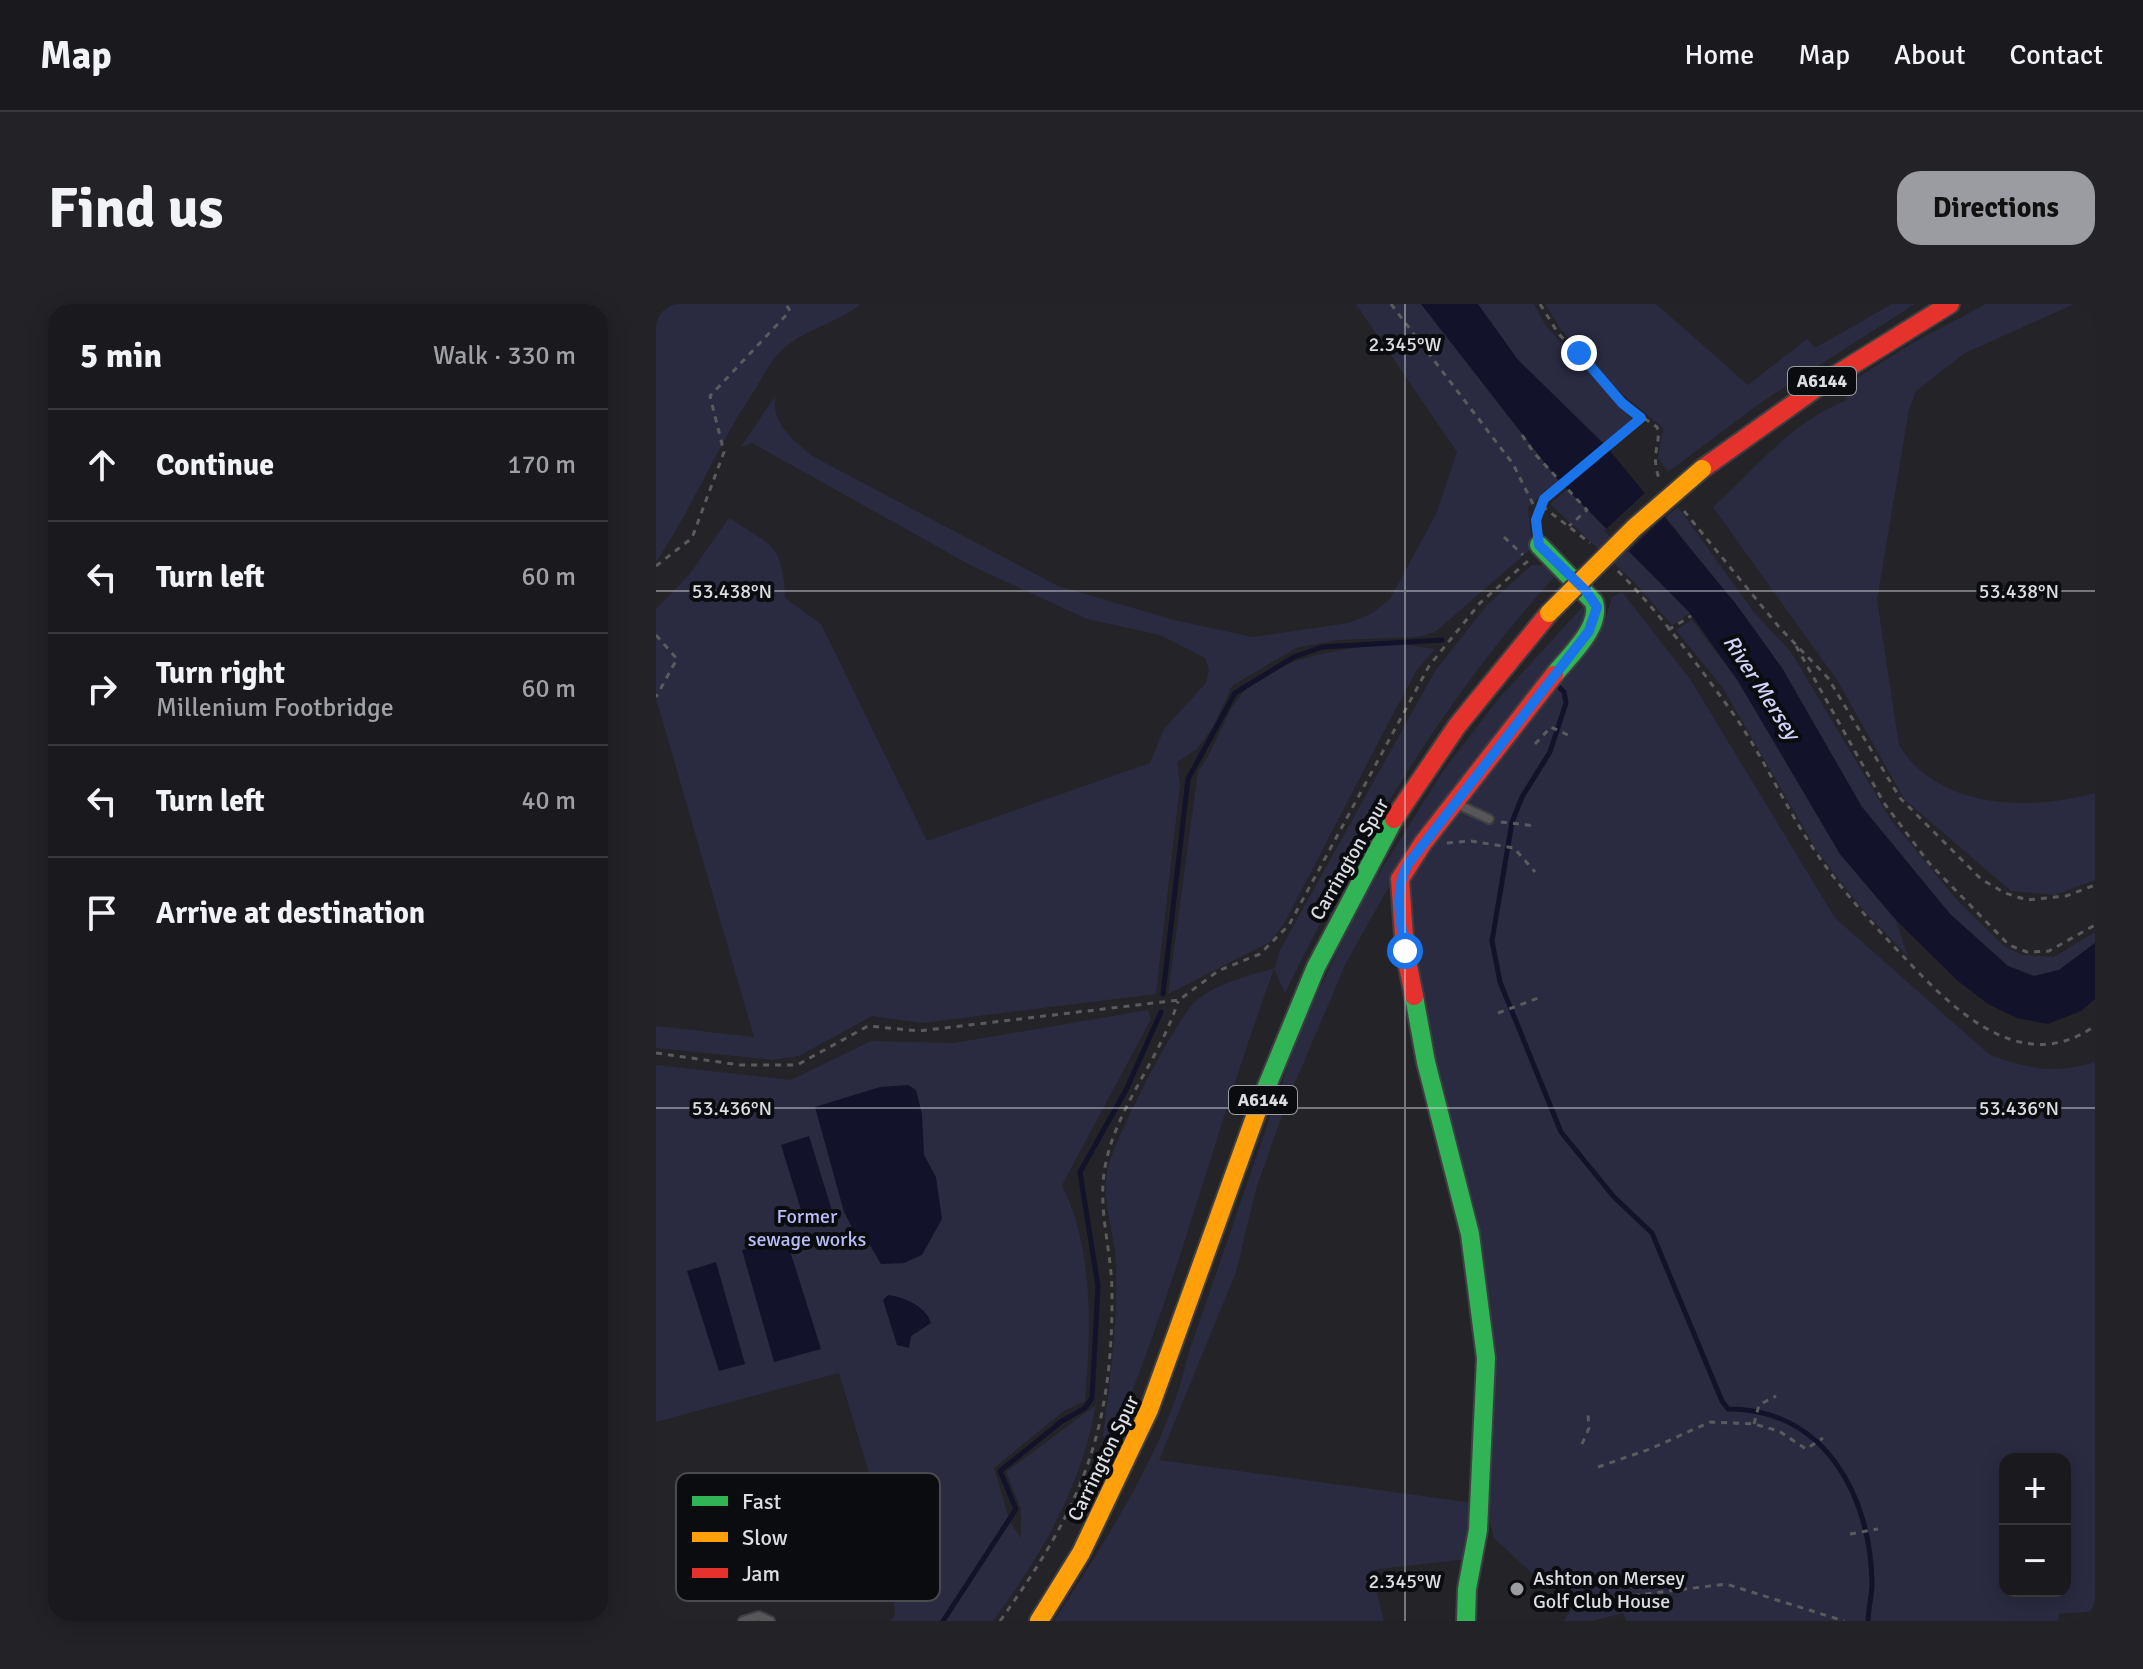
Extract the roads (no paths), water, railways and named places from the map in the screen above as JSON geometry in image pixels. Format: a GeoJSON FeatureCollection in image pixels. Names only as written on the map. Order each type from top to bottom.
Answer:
{"type":"FeatureCollection","features":[{"type":"Feature","properties":{"kind":"main road","name":"Carrington Spur"},"geometry":{"type":"LineString","coordinates":[[1039,1621],[1114,1492],[1156,1398],[1285,1038],[1325,947],[1371,861],[1429,765],[1549,613],[1642,520],[1774,414],[1849,363],[1950,304]]}},
{"type":"Feature","properties":{"kind":"main road"},"geometry":{"type":"LineString","coordinates":[[1466,1621],[1467,1589],[1475,1556],[1486,1358],[1477,1279],[1451,1152],[1421,1040],[1399,903],[1400,879],[1589,631],[1596,617],[1597,607],[1586,591],[1534,553]]}},
{"type":"Feature","properties":{"kind":"lane"},"geometry":{"type":"LineString","coordinates":[[1455,803],[1489,819]]}},
{"type":"Feature","properties":{"kind":"lane"},"geometry":{"type":"LineString","coordinates":[[743,1621],[759,1616],[770,1621]]}},
{"type":"Feature","properties":{"kind":"water","name":"River Mersey"},"geometry":{"type":"Polygon","coordinates":[[[1421,304],[1478,304],[1518,360],[1606,446],[1736,604],[1782,668],[1862,807],[1950,914],[2008,966],[2034,976],[2059,970],[2095,943],[2095,999],[2081,1011],[2048,1024],[2017,1018],[1988,1004],[1958,981],[1896,920],[1840,854],[1738,681],[1690,613],[1559,481],[1421,304]]]}},
{"type":"Feature","properties":{"kind":"water"},"geometry":{"type":"Polygon","coordinates":[[[908,1085],[916,1090],[922,1114],[924,1155],[936,1177],[942,1219],[922,1255],[904,1263],[881,1264],[868,1242],[858,1239],[844,1212],[815,1107],[880,1087],[908,1085]]]}},
{"type":"Feature","properties":{"kind":"water"},"geometry":{"type":"Polygon","coordinates":[[[809,1136],[834,1217],[806,1226],[781,1145],[809,1136]]]}},
{"type":"Feature","properties":{"kind":"water"},"geometry":{"type":"Polygon","coordinates":[[[786,1238],[821,1349],[774,1362],[742,1250],[786,1238]]]}},
{"type":"Feature","properties":{"kind":"water"},"geometry":{"type":"Polygon","coordinates":[[[716,1262],[745,1364],[719,1371],[687,1271],[716,1262]]]}},
{"type":"Feature","properties":{"kind":"water"},"geometry":{"type":"Polygon","coordinates":[[[888,1295],[914,1303],[931,1323],[911,1336],[909,1348],[897,1345],[883,1300],[888,1295]]]}},
{"type":"Feature","properties":{"kind":"waterway"},"geometry":{"type":"LineString","coordinates":[[1163,994],[1188,779],[1235,693],[1294,657],[1322,647],[1442,640]]}},
{"type":"Feature","properties":{"kind":"waterway"},"geometry":{"type":"LineString","coordinates":[[1558,686],[1564,692],[1566,703],[1550,752],[1522,797],[1512,822],[1492,941],[1500,982],[1561,1132],[1614,1197],[1652,1233],[1722,1401],[1728,1409],[1762,1413],[1791,1424],[1816,1441],[1836,1464],[1852,1490],[1870,1551],[1872,1584],[1868,1621]]}},
{"type":"Feature","properties":{"kind":"waterway"},"geometry":{"type":"LineString","coordinates":[[943,1621],[1016,1509],[1000,1471],[1062,1421],[1085,1408],[1092,1398],[1098,1286],[1080,1172],[1126,1090],[1161,1012]]}},
{"type":"Feature","properties":{"kind":"place","name":"Ashton on Mersey Golf Club House"},"geometry":{"type":"Point","coordinates":[1517,1589]}},
{"type":"Feature","properties":{"kind":"park label","name":"Former sewage works"},"geometry":{"type":"Point","coordinates":[807,1228]}}]}
